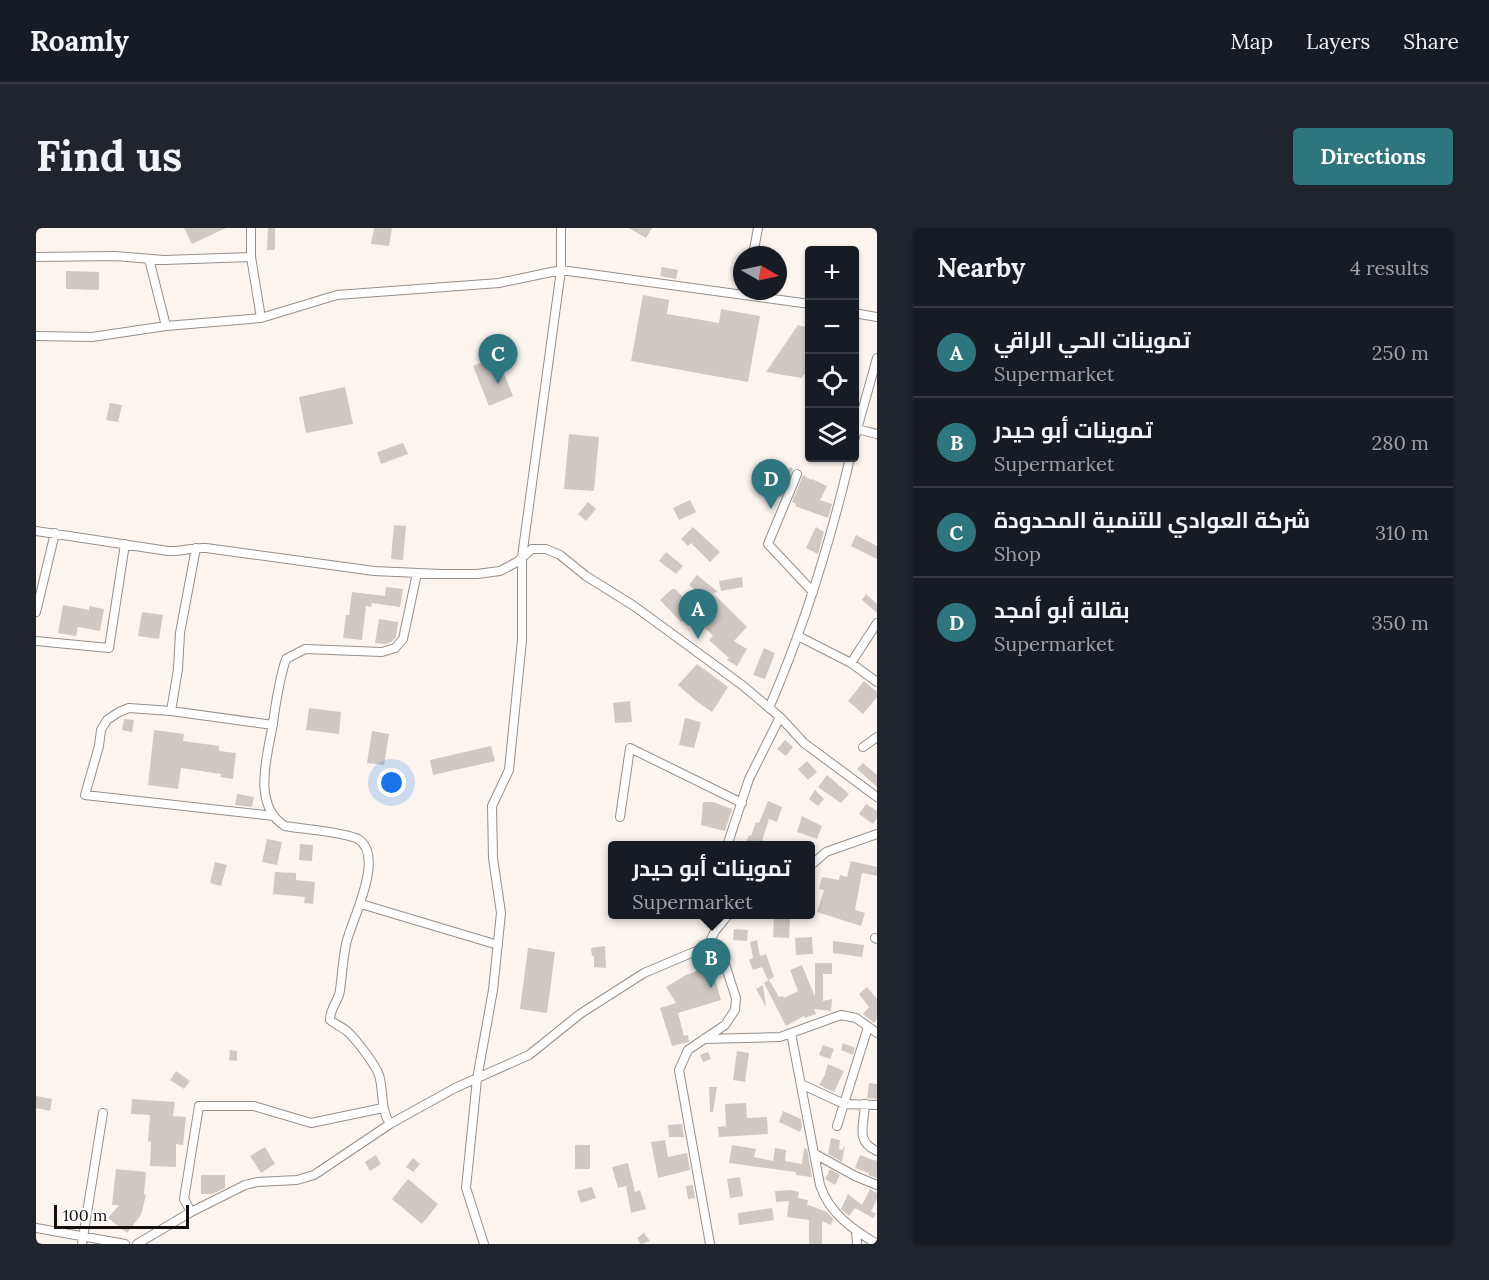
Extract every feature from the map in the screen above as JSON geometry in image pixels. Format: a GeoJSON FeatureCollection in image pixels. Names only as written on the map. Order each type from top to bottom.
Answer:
{"type":"FeatureCollection","features":[{"type":"Feature","properties":{"kind":"street"},"geometry":{"type":"LineString","coordinates":[[251,228],[251,257],[261,318]]}},
{"type":"Feature","properties":{"kind":"street"},"geometry":{"type":"LineString","coordinates":[[484,1244],[466,1188],[477,1079],[493,990],[501,913],[493,858],[492,806],[510,770],[522,640],[522,557],[561,270],[561,228]]}},
{"type":"Feature","properties":{"kind":"street"},"geometry":{"type":"LineString","coordinates":[[755,246],[758,228]]}},
{"type":"Feature","properties":{"kind":"street"},"geometry":{"type":"LineString","coordinates":[[36,257],[115,256],[164,260],[251,257]]}},
{"type":"Feature","properties":{"kind":"street"},"geometry":{"type":"LineString","coordinates":[[149,259],[166,326]]}},
{"type":"Feature","properties":{"kind":"street"},"geometry":{"type":"LineString","coordinates":[[36,336],[92,337],[166,326],[261,318],[337,295],[499,283],[561,270],[733,292]]}},
{"type":"Feature","properties":{"kind":"street"},"geometry":{"type":"LineString","coordinates":[[786,300],[805,303]]}},
{"type":"Feature","properties":{"kind":"street"},"geometry":{"type":"LineString","coordinates":[[859,314],[877,317]]}},
{"type":"Feature","properties":{"kind":"street"},"geometry":{"type":"LineString","coordinates":[[859,422],[877,358]]}},
{"type":"Feature","properties":{"kind":"street"},"geometry":{"type":"LineString","coordinates":[[859,430],[877,434]]}},
{"type":"Feature","properties":{"kind":"street"},"geometry":{"type":"LineString","coordinates":[[769,708],[813,592],[835,520],[849,462]]}},
{"type":"Feature","properties":{"kind":"street"},"geometry":{"type":"LineString","coordinates":[[797,474],[768,544],[813,592]]}},
{"type":"Feature","properties":{"kind":"street"},"geometry":{"type":"LineString","coordinates":[[36,531],[168,551],[183,552],[196,548],[374,571],[417,573],[477,574],[500,571],[532,549],[546,549],[560,555],[733,678],[780,717],[804,744],[877,797]]}},
{"type":"Feature","properties":{"kind":"street"},"geometry":{"type":"LineString","coordinates":[[36,612],[55,533]]}},
{"type":"Feature","properties":{"kind":"street"},"geometry":{"type":"LineString","coordinates":[[36,641],[109,648],[125,544]]}},
{"type":"Feature","properties":{"kind":"street"},"geometry":{"type":"LineString","coordinates":[[171,711],[180,633],[196,548]]}},
{"type":"Feature","properties":{"kind":"street"},"geometry":{"type":"LineString","coordinates":[[390,1124],[383,1108],[383,1092],[378,1072],[351,1035],[330,1020],[330,1011],[340,992],[346,943],[361,904],[370,864],[365,848],[359,840],[345,836],[285,826],[274,816],[263,777],[279,679],[286,659],[305,649],[382,652],[395,648],[403,639],[417,573]]}},
{"type":"Feature","properties":{"kind":"street"},"geometry":{"type":"LineString","coordinates":[[851,663],[877,623]]}},
{"type":"Feature","properties":{"kind":"street"},"geometry":{"type":"LineString","coordinates":[[798,636],[851,663],[877,682]]}},
{"type":"Feature","properties":{"kind":"street"},"geometry":{"type":"LineString","coordinates":[[273,725],[171,711],[129,708],[107,720],[101,730],[99,746],[85,795],[274,816]]}},
{"type":"Feature","properties":{"kind":"street"},"geometry":{"type":"LineString","coordinates":[[729,841],[749,779],[780,717]]}},
{"type":"Feature","properties":{"kind":"street"},"geometry":{"type":"LineString","coordinates":[[863,747],[877,737]]}},
{"type":"Feature","properties":{"kind":"street"},"geometry":{"type":"LineString","coordinates":[[620,817],[630,748],[742,802]]}},
{"type":"Feature","properties":{"kind":"street"},"geometry":{"type":"LineString","coordinates":[[815,862],[826,852],[877,834]]}},
{"type":"Feature","properties":{"kind":"street"},"geometry":{"type":"LineString","coordinates":[[361,904],[498,945]]}},
{"type":"Feature","properties":{"kind":"street"},"geometry":{"type":"LineString","coordinates":[[137,1244],[191,1212],[251,1184],[297,1180],[314,1175],[390,1124],[455,1088],[529,1055],[580,1014],[644,973],[708,946],[715,931],[726,919]]}},
{"type":"Feature","properties":{"kind":"street"},"geometry":{"type":"LineString","coordinates":[[710,1244],[679,1070],[688,1050],[725,1025],[735,1010],[736,998],[721,952]]}},
{"type":"Feature","properties":{"kind":"street"},"geometry":{"type":"LineString","coordinates":[[704,1038],[773,1038],[841,1015],[851,1016],[877,1033]]}},
{"type":"Feature","properties":{"kind":"street"},"geometry":{"type":"LineString","coordinates":[[837,1126],[868,1027]]}},
{"type":"Feature","properties":{"kind":"street"},"geometry":{"type":"LineString","coordinates":[[791,1033],[824,1199],[829,1207],[856,1231],[877,1244]]}},
{"type":"Feature","properties":{"kind":"street"},"geometry":{"type":"LineString","coordinates":[[801,1084],[844,1104],[877,1105]]}},
{"type":"Feature","properties":{"kind":"street"},"geometry":{"type":"LineString","coordinates":[[866,1104],[862,1140],[866,1147],[877,1151]]}},
{"type":"Feature","properties":{"kind":"street"},"geometry":{"type":"LineString","coordinates":[[191,1212],[184,1199],[199,1106],[254,1106],[311,1123],[383,1108]]}},
{"type":"Feature","properties":{"kind":"street"},"geometry":{"type":"LineString","coordinates":[[82,1240],[103,1113]]}},
{"type":"Feature","properties":{"kind":"street"},"geometry":{"type":"LineString","coordinates":[[815,1154],[877,1185]]}},
{"type":"Feature","properties":{"kind":"street"},"geometry":{"type":"LineString","coordinates":[[36,1228],[82,1240],[125,1244]]}},
{"type":"Feature","properties":{"kind":"street"},"geometry":{"type":"LineString","coordinates":[[856,1231],[857,1244]]}},
{"type":"Feature","properties":{"kind":"building"},"geometry":{"type":"Polygon","coordinates":[[[184,228],[226,228],[192,244],[184,228]]]}},
{"type":"Feature","properties":{"kind":"building"},"geometry":{"type":"Polygon","coordinates":[[[268,228],[275,228],[275,250],[267,250],[268,228]]]}},
{"type":"Feature","properties":{"kind":"building"},"geometry":{"type":"Polygon","coordinates":[[[374,228],[392,228],[389,246],[371,244],[374,228]]]}},
{"type":"Feature","properties":{"kind":"building"},"geometry":{"type":"Polygon","coordinates":[[[629,228],[652,228],[646,238],[629,228]]]}},
{"type":"Feature","properties":{"kind":"building"},"geometry":{"type":"Polygon","coordinates":[[[662,267],[678,270],[676,279],[660,276],[662,267]]]}},
{"type":"Feature","properties":{"kind":"building"},"geometry":{"type":"Polygon","coordinates":[[[66,271],[99,272],[99,290],[66,289],[66,271]]]}},
{"type":"Feature","properties":{"kind":"building"},"geometry":{"type":"Polygon","coordinates":[[[643,295],[669,300],[667,314],[719,323],[721,309],[760,316],[748,382],[631,361],[643,295]]]}},
{"type":"Feature","properties":{"kind":"building"},"geometry":{"type":"Polygon","coordinates":[[[798,325],[805,327],[805,374],[801,378],[766,372],[798,325]]]}},
{"type":"Feature","properties":{"kind":"building"},"geometry":{"type":"Polygon","coordinates":[[[497,356],[513,396],[489,406],[473,366],[497,356]]]}},
{"type":"Feature","properties":{"kind":"building"},"geometry":{"type":"Polygon","coordinates":[[[345,387],[353,424],[306,433],[299,397],[345,387]]]}},
{"type":"Feature","properties":{"kind":"building"},"geometry":{"type":"Polygon","coordinates":[[[110,403],[122,405],[118,422],[106,420],[110,403]]]}},
{"type":"Feature","properties":{"kind":"building"},"geometry":{"type":"Polygon","coordinates":[[[569,434],[599,437],[594,491],[564,489],[569,434]]]}},
{"type":"Feature","properties":{"kind":"building"},"geometry":{"type":"Polygon","coordinates":[[[403,443],[408,454],[381,464],[377,452],[403,443]]]}},
{"type":"Feature","properties":{"kind":"building"},"geometry":{"type":"Polygon","coordinates":[[[790,467],[793,469],[781,497],[774,494],[790,467]]]}},
{"type":"Feature","properties":{"kind":"building"},"geometry":{"type":"Polygon","coordinates":[[[803,475],[827,486],[820,500],[832,504],[828,518],[795,506],[796,504],[792,502],[803,475]]]}},
{"type":"Feature","properties":{"kind":"building"},"geometry":{"type":"Polygon","coordinates":[[[690,500],[696,512],[679,520],[673,508],[690,500]]]}},
{"type":"Feature","properties":{"kind":"building"},"geometry":{"type":"Polygon","coordinates":[[[588,502],[596,509],[586,521],[578,514],[588,502]]]}},
{"type":"Feature","properties":{"kind":"building"},"geometry":{"type":"Polygon","coordinates":[[[394,525],[406,526],[403,560],[391,559],[394,525]]]}},
{"type":"Feature","properties":{"kind":"building"},"geometry":{"type":"Polygon","coordinates":[[[693,527],[720,552],[710,562],[691,543],[688,546],[681,539],[693,527]]]}},
{"type":"Feature","properties":{"kind":"building"},"geometry":{"type":"Polygon","coordinates":[[[816,527],[824,532],[818,554],[806,548],[816,527]]]}},
{"type":"Feature","properties":{"kind":"building"},"geometry":{"type":"Polygon","coordinates":[[[856,535],[877,546],[877,559],[851,546],[856,535]]]}},
{"type":"Feature","properties":{"kind":"building"},"geometry":{"type":"Polygon","coordinates":[[[666,552],[683,566],[676,574],[659,561],[666,552]]]}},
{"type":"Feature","properties":{"kind":"building"},"geometry":{"type":"Polygon","coordinates":[[[697,575],[718,592],[713,593],[747,627],[734,641],[747,649],[737,666],[727,660],[729,658],[709,640],[713,636],[694,617],[709,601],[689,585],[697,575]]]}},
{"type":"Feature","properties":{"kind":"building"},"geometry":{"type":"Polygon","coordinates":[[[742,577],[743,587],[721,591],[719,581],[742,577]]]}},
{"type":"Feature","properties":{"kind":"building"},"geometry":{"type":"Polygon","coordinates":[[[386,587],[403,589],[400,607],[372,603],[371,607],[366,606],[362,640],[343,638],[352,592],[385,596],[386,587]]]}},
{"type":"Feature","properties":{"kind":"building"},"geometry":{"type":"Polygon","coordinates":[[[675,589],[695,609],[681,622],[660,600],[675,589]]]}},
{"type":"Feature","properties":{"kind":"building"},"geometry":{"type":"Polygon","coordinates":[[[866,594],[877,604],[877,613],[862,600],[866,594]]]}},
{"type":"Feature","properties":{"kind":"building"},"geometry":{"type":"Polygon","coordinates":[[[63,605],[89,610],[89,606],[104,609],[100,631],[78,627],[76,636],[58,633],[63,605]]]}},
{"type":"Feature","properties":{"kind":"building"},"geometry":{"type":"Polygon","coordinates":[[[142,612],[163,615],[159,639],[138,636],[142,612]]]}},
{"type":"Feature","properties":{"kind":"building"},"geometry":{"type":"Polygon","coordinates":[[[379,619],[398,622],[396,637],[391,642],[375,643],[379,619]]]}},
{"type":"Feature","properties":{"kind":"building"},"geometry":{"type":"Polygon","coordinates":[[[764,648],[775,653],[765,679],[753,675],[764,648]]]}},
{"type":"Feature","properties":{"kind":"building"},"geometry":{"type":"Polygon","coordinates":[[[697,664],[728,687],[712,712],[678,685],[697,664]]]}},
{"type":"Feature","properties":{"kind":"building"},"geometry":{"type":"Polygon","coordinates":[[[864,681],[877,692],[877,697],[863,714],[848,701],[864,681]]]}},
{"type":"Feature","properties":{"kind":"building"},"geometry":{"type":"Polygon","coordinates":[[[630,701],[632,722],[615,723],[613,703],[630,701]]]}},
{"type":"Feature","properties":{"kind":"building"},"geometry":{"type":"Polygon","coordinates":[[[309,708],[341,712],[339,734],[306,730],[309,708]]]}},
{"type":"Feature","properties":{"kind":"building"},"geometry":{"type":"Polygon","coordinates":[[[685,718],[701,722],[694,748],[679,745],[685,718]]]}},
{"type":"Feature","properties":{"kind":"building"},"geometry":{"type":"Polygon","coordinates":[[[124,719],[134,720],[132,732],[122,730],[124,719]]]}},
{"type":"Feature","properties":{"kind":"building"},"geometry":{"type":"Polygon","coordinates":[[[154,730],[184,734],[183,741],[219,746],[219,751],[236,753],[233,779],[220,777],[221,774],[181,768],[178,789],[148,785],[154,730]]]}},
{"type":"Feature","properties":{"kind":"building"},"geometry":{"type":"Polygon","coordinates":[[[372,731],[389,734],[384,765],[367,763],[372,731]]]}},
{"type":"Feature","properties":{"kind":"building"},"geometry":{"type":"Polygon","coordinates":[[[785,740],[793,747],[786,756],[777,749],[785,740]]]}},
{"type":"Feature","properties":{"kind":"building"},"geometry":{"type":"Polygon","coordinates":[[[491,746],[495,761],[433,775],[430,760],[491,746]]]}},
{"type":"Feature","properties":{"kind":"building"},"geometry":{"type":"Polygon","coordinates":[[[807,761],[817,772],[808,780],[798,769],[807,761]]]}},
{"type":"Feature","properties":{"kind":"building"},"geometry":{"type":"Polygon","coordinates":[[[863,763],[877,775],[877,787],[857,769],[863,763]]]}},
{"type":"Feature","properties":{"kind":"building"},"geometry":{"type":"Polygon","coordinates":[[[827,775],[849,794],[841,803],[818,787],[827,775]]]}},
{"type":"Feature","properties":{"kind":"building"},"geometry":{"type":"Polygon","coordinates":[[[815,790],[824,799],[818,806],[809,799],[815,790]]]}},
{"type":"Feature","properties":{"kind":"building"},"geometry":{"type":"Polygon","coordinates":[[[237,794],[254,797],[252,807],[235,805],[237,794]]]}},
{"type":"Feature","properties":{"kind":"building"},"geometry":{"type":"Polygon","coordinates":[[[768,801],[782,807],[777,822],[769,819],[762,840],[764,841],[746,841],[749,835],[751,836],[756,822],[759,823],[768,801]]]}},
{"type":"Feature","properties":{"kind":"building"},"geometry":{"type":"Polygon","coordinates":[[[703,802],[713,802],[732,809],[725,831],[701,825],[703,802]]]}},
{"type":"Feature","properties":{"kind":"building"},"geometry":{"type":"Polygon","coordinates":[[[866,804],[877,811],[877,818],[873,824],[859,814],[866,804]]]}},
{"type":"Feature","properties":{"kind":"building"},"geometry":{"type":"Polygon","coordinates":[[[802,816],[822,826],[817,839],[797,832],[802,816]]]}},
{"type":"Feature","properties":{"kind":"building"},"geometry":{"type":"Polygon","coordinates":[[[267,839],[282,842],[277,865],[262,862],[267,839]]]}},
{"type":"Feature","properties":{"kind":"building"},"geometry":{"type":"Polygon","coordinates":[[[300,844],[313,845],[312,861],[299,860],[300,844]]]}},
{"type":"Feature","properties":{"kind":"building"},"geometry":{"type":"Polygon","coordinates":[[[851,861],[877,867],[877,876],[862,873],[855,910],[865,913],[861,926],[817,912],[824,890],[819,889],[822,877],[839,880],[840,875],[847,877],[851,861]]]}},
{"type":"Feature","properties":{"kind":"building"},"geometry":{"type":"Polygon","coordinates":[[[215,862],[227,865],[221,886],[210,883],[215,862]]]}},
{"type":"Feature","properties":{"kind":"building"},"geometry":{"type":"Polygon","coordinates":[[[275,872],[296,873],[296,880],[315,882],[313,904],[304,903],[305,897],[273,894],[275,872]]]}},
{"type":"Feature","properties":{"kind":"building"},"geometry":{"type":"Polygon","coordinates":[[[774,919],[790,919],[789,938],[773,937],[774,919]]]}},
{"type":"Feature","properties":{"kind":"building"},"geometry":{"type":"Polygon","coordinates":[[[734,929],[748,930],[747,941],[733,940],[734,929]]]}},
{"type":"Feature","properties":{"kind":"building"},"geometry":{"type":"Polygon","coordinates":[[[812,937],[813,954],[796,955],[795,938],[812,937]]]}},
{"type":"Feature","properties":{"kind":"building"},"geometry":{"type":"Polygon","coordinates":[[[757,940],[760,956],[766,954],[774,977],[768,980],[762,967],[753,970],[749,960],[753,958],[750,942],[757,940]]]}},
{"type":"Feature","properties":{"kind":"building"},"geometry":{"type":"Polygon","coordinates":[[[833,941],[864,945],[862,957],[833,953],[833,941]]]}},
{"type":"Feature","properties":{"kind":"building"},"geometry":{"type":"Polygon","coordinates":[[[605,946],[606,968],[594,967],[591,948],[605,946]]]}},
{"type":"Feature","properties":{"kind":"building"},"geometry":{"type":"Polygon","coordinates":[[[528,948],[555,952],[547,1013],[520,1009],[528,948]]]}},
{"type":"Feature","properties":{"kind":"building"},"geometry":{"type":"Polygon","coordinates":[[[815,963],[832,963],[832,974],[823,974],[823,1001],[832,999],[831,1011],[814,1009],[816,1014],[805,1018],[804,1016],[786,1026],[764,983],[769,980],[779,997],[784,998],[798,991],[790,970],[802,965],[815,997],[815,963]]]}},
{"type":"Feature","properties":{"kind":"building"},"geometry":{"type":"Polygon","coordinates":[[[714,965],[717,974],[714,975],[721,1000],[678,1013],[684,1036],[688,1035],[689,1042],[672,1046],[660,1008],[676,1003],[666,987],[686,975],[714,965]]]}},
{"type":"Feature","properties":{"kind":"building"},"geometry":{"type":"Polygon","coordinates":[[[763,985],[766,1007],[756,989],[763,985]]]}},
{"type":"Feature","properties":{"kind":"building"},"geometry":{"type":"Polygon","coordinates":[[[867,987],[877,999],[877,1019],[874,1023],[863,1014],[869,1007],[859,994],[867,987]]]}},
{"type":"Feature","properties":{"kind":"building"},"geometry":{"type":"Polygon","coordinates":[[[843,1043],[855,1048],[853,1055],[841,1050],[843,1043]]]}},
{"type":"Feature","properties":{"kind":"building"},"geometry":{"type":"Polygon","coordinates":[[[823,1045],[834,1049],[830,1059],[819,1055],[823,1045]]]}},
{"type":"Feature","properties":{"kind":"building"},"geometry":{"type":"Polygon","coordinates":[[[230,1050],[237,1051],[237,1061],[229,1060],[230,1050]]]}},
{"type":"Feature","properties":{"kind":"building"},"geometry":{"type":"Polygon","coordinates":[[[737,1051],[749,1053],[745,1082],[733,1080],[737,1051]]]}},
{"type":"Feature","properties":{"kind":"building"},"geometry":{"type":"Polygon","coordinates":[[[708,1052],[711,1059],[703,1062],[700,1055],[708,1052]]]}},
{"type":"Feature","properties":{"kind":"building"},"geometry":{"type":"Polygon","coordinates":[[[828,1064],[844,1071],[834,1092],[819,1085],[828,1064]]]}},
{"type":"Feature","properties":{"kind":"building"},"geometry":{"type":"Polygon","coordinates":[[[176,1071],[190,1081],[184,1089],[170,1080],[176,1071]]]}},
{"type":"Feature","properties":{"kind":"building"},"geometry":{"type":"Polygon","coordinates":[[[869,1083],[877,1084],[877,1099],[867,1098],[869,1083]]]}},
{"type":"Feature","properties":{"kind":"building"},"geometry":{"type":"Polygon","coordinates":[[[709,1087],[717,1087],[713,1112],[710,1112],[709,1087]]]}},
{"type":"Feature","properties":{"kind":"building"},"geometry":{"type":"Polygon","coordinates":[[[36,1096],[52,1099],[50,1111],[36,1108],[36,1096]]]}},
{"type":"Feature","properties":{"kind":"building"},"geometry":{"type":"Polygon","coordinates":[[[132,1099],[175,1102],[173,1116],[186,1117],[183,1145],[176,1144],[176,1167],[150,1166],[151,1142],[148,1141],[150,1115],[131,1114],[132,1099]]]}},
{"type":"Feature","properties":{"kind":"building"},"geometry":{"type":"Polygon","coordinates":[[[746,1103],[747,1118],[767,1117],[768,1134],[719,1137],[718,1127],[726,1126],[725,1104],[746,1103]]]}},
{"type":"Feature","properties":{"kind":"building"},"geometry":{"type":"Polygon","coordinates":[[[783,1111],[801,1119],[800,1132],[779,1122],[783,1111]]]}},
{"type":"Feature","properties":{"kind":"building"},"geometry":{"type":"Polygon","coordinates":[[[682,1124],[684,1137],[669,1137],[668,1125],[682,1124]]]}},
{"type":"Feature","properties":{"kind":"building"},"geometry":{"type":"Polygon","coordinates":[[[831,1138],[840,1140],[839,1149],[842,1150],[845,1145],[842,1162],[828,1154],[831,1138]]]}},
{"type":"Feature","properties":{"kind":"building"},"geometry":{"type":"Polygon","coordinates":[[[665,1140],[668,1157],[687,1153],[690,1170],[658,1178],[651,1142],[665,1140]]]}},
{"type":"Feature","properties":{"kind":"building"},"geometry":{"type":"Polygon","coordinates":[[[575,1145],[590,1145],[590,1169],[575,1169],[575,1145]]]}},
{"type":"Feature","properties":{"kind":"building"},"geometry":{"type":"Polygon","coordinates":[[[732,1145],[756,1149],[754,1157],[773,1161],[775,1148],[786,1150],[785,1161],[802,1164],[804,1148],[807,1149],[812,1177],[796,1175],[796,1172],[729,1163],[732,1145]]]}},
{"type":"Feature","properties":{"kind":"building"},"geometry":{"type":"Polygon","coordinates":[[[265,1147],[275,1164],[261,1173],[250,1156],[265,1147]]]}},
{"type":"Feature","properties":{"kind":"building"},"geometry":{"type":"Polygon","coordinates":[[[376,1155],[381,1164],[370,1171],[365,1162],[376,1155]]]}},
{"type":"Feature","properties":{"kind":"building"},"geometry":{"type":"Polygon","coordinates":[[[860,1155],[876,1161],[877,1159],[877,1178],[855,1168],[860,1155]]]}},
{"type":"Feature","properties":{"kind":"building"},"geometry":{"type":"Polygon","coordinates":[[[413,1158],[420,1164],[413,1172],[406,1167],[413,1158]]]}},
{"type":"Feature","properties":{"kind":"building"},"geometry":{"type":"Polygon","coordinates":[[[628,1163],[635,1192],[640,1190],[646,1209],[631,1213],[626,1186],[618,1188],[612,1167],[628,1163]]]}},
{"type":"Feature","properties":{"kind":"building"},"geometry":{"type":"Polygon","coordinates":[[[116,1169],[146,1172],[144,1194],[146,1195],[141,1215],[127,1233],[108,1218],[119,1205],[112,1205],[116,1169]]]}},
{"type":"Feature","properties":{"kind":"building"},"geometry":{"type":"Polygon","coordinates":[[[830,1169],[840,1175],[835,1185],[825,1179],[830,1169]]]}},
{"type":"Feature","properties":{"kind":"building"},"geometry":{"type":"Polygon","coordinates":[[[201,1175],[225,1175],[225,1188],[212,1194],[201,1194],[201,1175]]]}},
{"type":"Feature","properties":{"kind":"building"},"geometry":{"type":"Polygon","coordinates":[[[740,1177],[743,1196],[730,1198],[727,1179],[740,1177]]]}},
{"type":"Feature","properties":{"kind":"building"},"geometry":{"type":"Polygon","coordinates":[[[408,1179],[438,1204],[422,1224],[392,1199],[408,1179]]]}},
{"type":"Feature","properties":{"kind":"building"},"geometry":{"type":"Polygon","coordinates":[[[693,1185],[695,1198],[688,1199],[686,1186],[693,1185]]]}},
{"type":"Feature","properties":{"kind":"building"},"geometry":{"type":"Polygon","coordinates":[[[592,1187],[596,1198],[581,1203],[577,1191],[592,1187]]]}},
{"type":"Feature","properties":{"kind":"building"},"geometry":{"type":"Polygon","coordinates":[[[870,1189],[877,1193],[877,1199],[871,1211],[876,1214],[873,1218],[855,1208],[849,1216],[841,1209],[848,1194],[862,1205],[870,1189]]]}},
{"type":"Feature","properties":{"kind":"building"},"geometry":{"type":"Polygon","coordinates":[[[775,1191],[799,1192],[798,1198],[808,1200],[807,1208],[808,1205],[827,1212],[833,1219],[831,1225],[822,1221],[822,1244],[809,1244],[809,1220],[787,1217],[789,1201],[776,1202],[775,1191]]]}},
{"type":"Feature","properties":{"kind":"building"},"geometry":{"type":"Polygon","coordinates":[[[772,1208],[774,1220],[739,1225],[738,1213],[772,1208]]]}},
{"type":"Feature","properties":{"kind":"building"},"geometry":{"type":"Polygon","coordinates":[[[644,1233],[650,1241],[641,1244],[637,1238],[644,1233]]]}},
{"type":"Feature","properties":{"kind":"place","name":"شركة العوادي للتنمية المحدودة"},"geometry":{"type":"Point","coordinates":[498,384]}},
{"type":"Feature","properties":{"kind":"place","name":"بقالة أبو أمجد"},"geometry":{"type":"Point","coordinates":[771,509]}},
{"type":"Feature","properties":{"kind":"place","name":"تموينات الحي الراقي"},"geometry":{"type":"Point","coordinates":[698,639]}},
{"type":"Feature","properties":{"kind":"place","name":"تموينات أبو حيدر"},"geometry":{"type":"Point","coordinates":[711,988]}}]}
